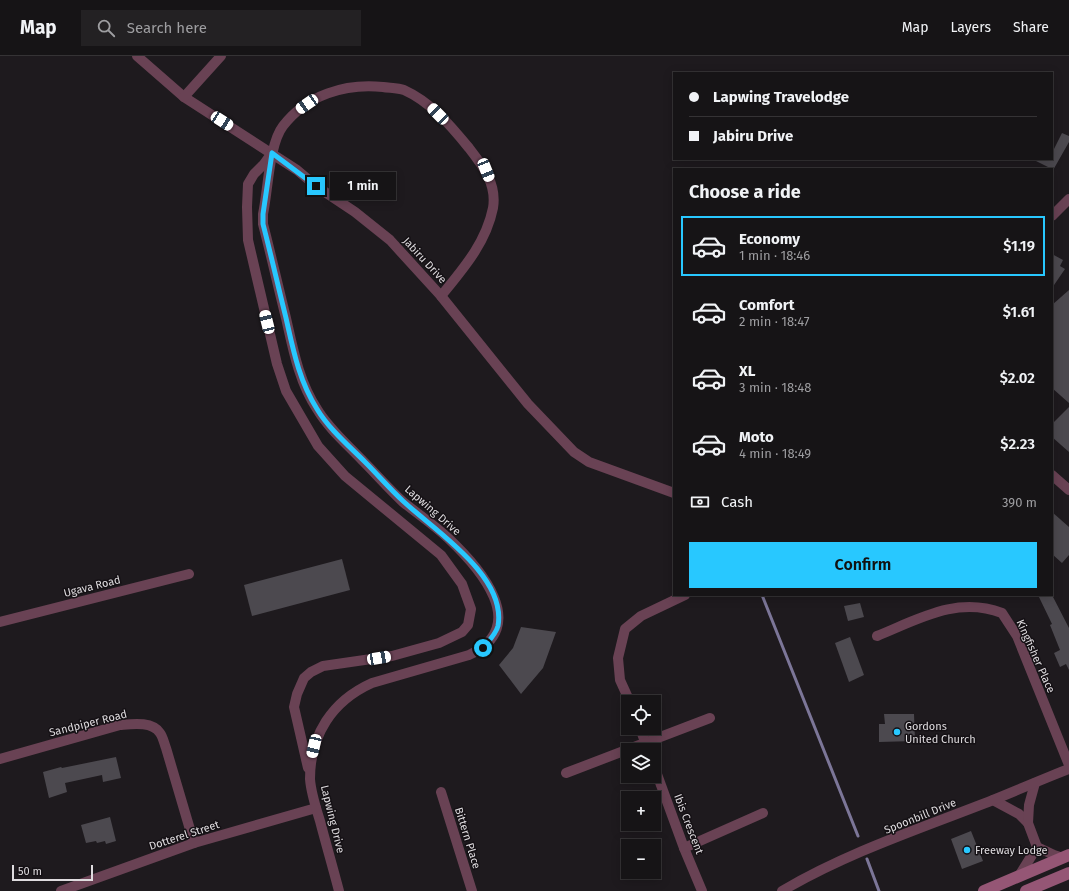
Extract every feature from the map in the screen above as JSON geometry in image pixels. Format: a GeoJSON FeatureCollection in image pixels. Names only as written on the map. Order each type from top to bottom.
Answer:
{"type":"FeatureCollection","features":[{"type":"Feature","properties":{"kind":"main road"},"geometry":{"type":"LineString","coordinates":[[984,891],[1066,856]]}},
{"type":"Feature","properties":{"kind":"main road"},"geometry":{"type":"LineString","coordinates":[[1026,891],[1069,872]]}},
{"type":"Feature","properties":{"kind":"street","name":"Jabiru Drive"},"geometry":{"type":"LineString","coordinates":[[137,56],[184,97],[272,153],[355,212],[390,240],[441,296],[528,404],[574,452],[589,462],[673,493]]}},
{"type":"Feature","properties":{"kind":"street"},"geometry":{"type":"LineString","coordinates":[[184,97],[221,56]]}},
{"type":"Feature","properties":{"kind":"street"},"geometry":{"type":"LineString","coordinates":[[310,780],[294,707],[300,684],[304,678],[311,672],[323,666],[392,656],[439,643],[462,632],[468,625],[471,609],[462,584],[441,555],[345,476],[318,446],[286,391],[277,364],[248,240],[247,207],[248,184],[258,169],[264,164],[272,153],[282,127],[298,111],[317,98],[342,88],[368,86],[403,90],[429,105],[456,131],[486,170],[493,190],[493,207],[486,232],[470,259],[441,296]]}},
{"type":"Feature","properties":{"kind":"street","name":"Lapwing Drive"},"geometry":{"type":"LineString","coordinates":[[272,153],[263,214],[263,224],[297,365],[316,408],[327,424],[403,501],[447,537],[468,557],[491,590],[497,606],[498,627],[483,648],[469,655],[372,683],[360,688],[344,699],[332,712],[320,732],[312,756],[310,780],[316,808],[339,891]]}},
{"type":"Feature","properties":{"kind":"street"},"geometry":{"type":"LineString","coordinates":[[1053,215],[1069,199]]}},
{"type":"Feature","properties":{"kind":"street"},"geometry":{"type":"LineString","coordinates":[[1053,476],[1069,490]]}},
{"type":"Feature","properties":{"kind":"street","name":"Ugava Road"},"geometry":{"type":"LineString","coordinates":[[0,622],[189,574]]}},
{"type":"Feature","properties":{"kind":"street"},"geometry":{"type":"LineString","coordinates":[[627,695],[620,680],[618,658],[625,629],[641,616],[683,596]]}},
{"type":"Feature","properties":{"kind":"street","name":"Kingfisher Place"},"geometry":{"type":"LineString","coordinates":[[877,636],[949,608],[983,607],[1002,613],[1017,636],[1069,765]]}},
{"type":"Feature","properties":{"kind":"street"},"geometry":{"type":"LineString","coordinates":[[654,743],[710,718]]}},
{"type":"Feature","properties":{"kind":"street","name":"Sandpiper Road"},"geometry":{"type":"LineString","coordinates":[[0,759],[120,725],[134,724],[155,727],[161,734],[166,748],[194,843]]}},
{"type":"Feature","properties":{"kind":"street"},"geometry":{"type":"LineString","coordinates":[[566,773],[621,755]]}},
{"type":"Feature","properties":{"kind":"street","name":"Spoonbill Drive"},"geometry":{"type":"LineString","coordinates":[[782,891],[806,877],[857,854],[928,824],[994,800],[1069,769]]}},
{"type":"Feature","properties":{"kind":"street","name":"Ibis Crescent"},"geometry":{"type":"LineString","coordinates":[[660,783],[684,848],[702,891]]}},
{"type":"Feature","properties":{"kind":"street"},"geometry":{"type":"LineString","coordinates":[[1028,823],[1029,805],[1035,783]]}},
{"type":"Feature","properties":{"kind":"street","name":"Bittern Place"},"geometry":{"type":"LineString","coordinates":[[441,792],[472,891]]}},
{"type":"Feature","properties":{"kind":"street"},"geometry":{"type":"LineString","coordinates":[[994,800],[1020,814],[1028,823],[1037,847],[1054,855],[1066,856]]}},
{"type":"Feature","properties":{"kind":"street","name":"Dotterel Street"},"geometry":{"type":"LineString","coordinates":[[61,891],[194,843],[316,808]]}},
{"type":"Feature","properties":{"kind":"street"},"geometry":{"type":"LineString","coordinates":[[684,848],[763,813]]}},
{"type":"Feature","properties":{"kind":"street"},"geometry":{"type":"LineString","coordinates":[[1019,876],[1037,847]]}},
{"type":"Feature","properties":{"kind":"building"},"geometry":{"type":"Polygon","coordinates":[[[1062,133],[1069,136],[1069,142],[1053,170],[1053,168],[1034,160],[1053,160],[1053,151],[1062,133]]]}},
{"type":"Feature","properties":{"kind":"building"},"geometry":{"type":"Polygon","coordinates":[[[1053,255],[1063,260],[1060,266],[1065,269],[1053,287],[1053,255]]]}},
{"type":"Feature","properties":{"kind":"building"},"geometry":{"type":"Polygon","coordinates":[[[1069,290],[1069,403],[1053,389],[1053,304],[1069,290]]]}},
{"type":"Feature","properties":{"kind":"building"},"geometry":{"type":"Polygon","coordinates":[[[1069,407],[1069,452],[1053,438],[1053,423],[1069,407]]]}},
{"type":"Feature","properties":{"kind":"building"},"geometry":{"type":"Polygon","coordinates":[[[1053,513],[1069,527],[1069,555],[1062,563],[1053,555],[1053,513]]]}},
{"type":"Feature","properties":{"kind":"building"},"geometry":{"type":"Polygon","coordinates":[[[342,559],[350,590],[252,616],[244,585],[342,559]]]}},
{"type":"Feature","properties":{"kind":"building"},"geometry":{"type":"Polygon","coordinates":[[[1038,596],[1053,596],[1069,628],[1069,670],[1066,664],[1060,667],[1054,653],[1060,650],[1050,625],[1052,624],[1038,596]]]}},
{"type":"Feature","properties":{"kind":"building"},"geometry":{"type":"Polygon","coordinates":[[[860,603],[864,617],[848,621],[844,606],[860,603]]]}},
{"type":"Feature","properties":{"kind":"building"},"geometry":{"type":"Polygon","coordinates":[[[521,627],[556,632],[543,668],[521,694],[499,665],[513,648],[521,627]]]}},
{"type":"Feature","properties":{"kind":"building"},"geometry":{"type":"Polygon","coordinates":[[[850,637],[864,675],[849,682],[835,643],[850,637]]]}},
{"type":"Feature","properties":{"kind":"building","name":"Gordons United Church"},"geometry":{"type":"Polygon","coordinates":[[[884,714],[914,714],[915,741],[879,742],[879,724],[885,724],[884,714]]]}},
{"type":"Feature","properties":{"kind":"building"},"geometry":{"type":"Polygon","coordinates":[[[116,757],[121,778],[103,782],[102,775],[65,783],[67,792],[49,798],[43,772],[61,767],[116,757]]]}},
{"type":"Feature","properties":{"kind":"building"},"geometry":{"type":"Polygon","coordinates":[[[110,817],[116,841],[106,844],[105,841],[86,843],[81,825],[110,817]]]}},
{"type":"Feature","properties":{"kind":"building","name":"Freeway Lodge"},"geometry":{"type":"Polygon","coordinates":[[[971,831],[983,861],[962,869],[951,839],[971,831]]]}},
{"type":"Feature","properties":{"kind":"waterway"},"geometry":{"type":"LineString","coordinates":[[762,596],[858,836]]}},
{"type":"Feature","properties":{"kind":"waterway"},"geometry":{"type":"LineString","coordinates":[[867,859],[879,891]]}},
{"type":"Feature","properties":{"kind":"place","name":"Gordons United Church"},"geometry":{"type":"Point","coordinates":[897,732]}},
{"type":"Feature","properties":{"kind":"place","name":"Freeway Lodge"},"geometry":{"type":"Point","coordinates":[967,850]}},
{"type":"Feature","properties":{"kind":"route"},"geometry":{"type":"LineString","coordinates":[[316,186],[297,170],[272,153],[263,214],[263,224],[297,365],[316,408],[327,424],[403,501],[447,537],[468,557],[485,580],[491,590],[497,606],[498,627],[483,648]]}}]}
